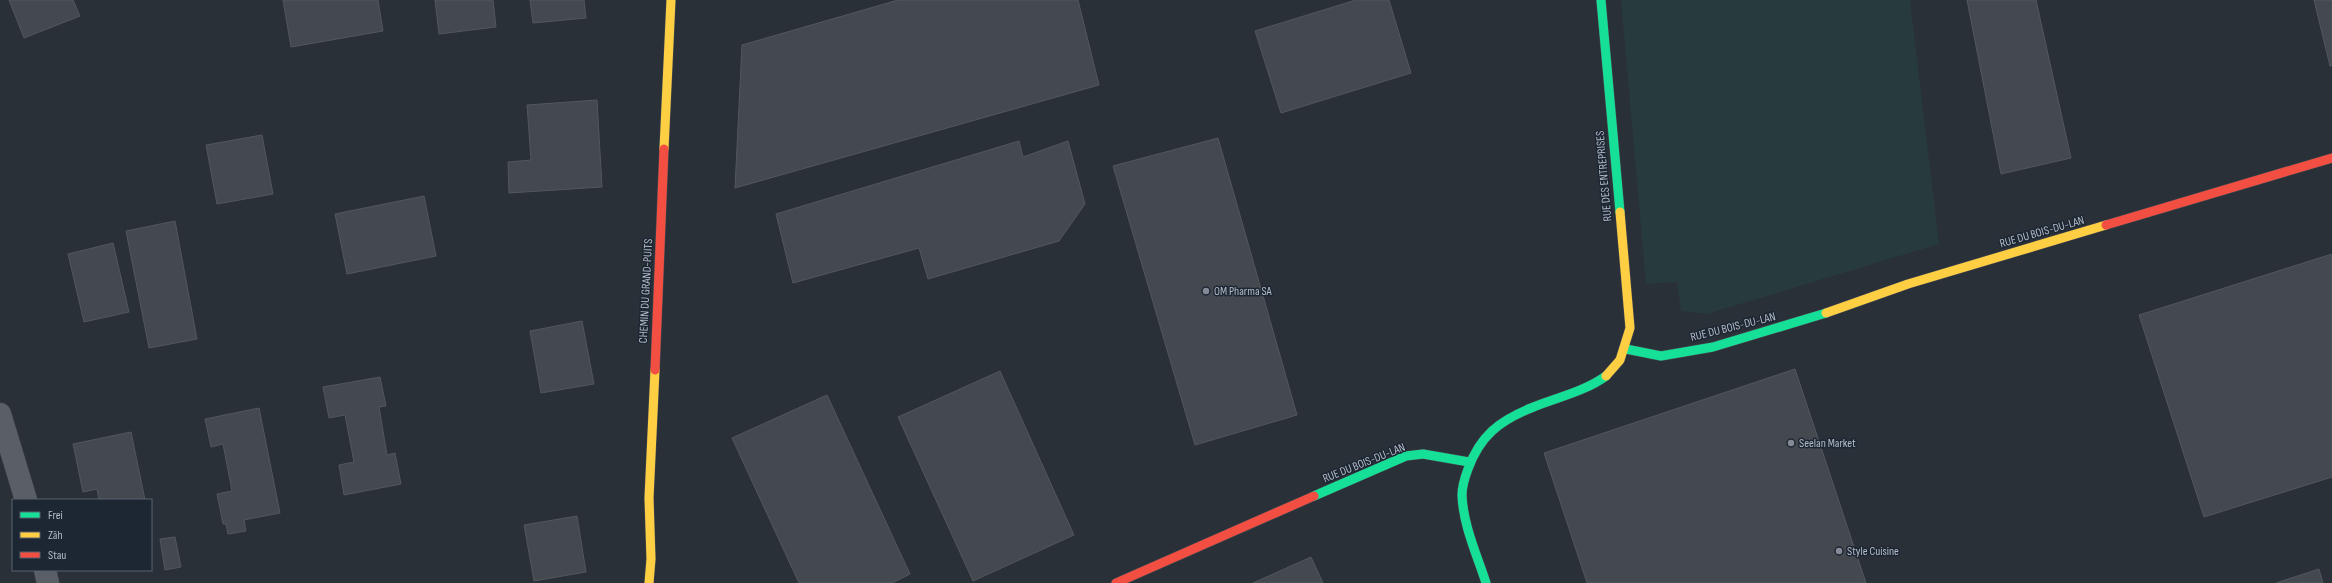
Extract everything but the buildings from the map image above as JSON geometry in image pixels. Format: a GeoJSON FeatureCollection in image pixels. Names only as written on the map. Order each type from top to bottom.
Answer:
{"type":"FeatureCollection","features":[{"type":"Feature","properties":{"kind":"street","name":"CHEMIN DU GRAND-PUITS"},"geometry":{"type":"LineString","coordinates":[[649,583],[651,560],[649,498],[670,0]]}},
{"type":"Feature","properties":{"kind":"street","name":"RUE DES ENTREPRISES"},"geometry":{"type":"LineString","coordinates":[[1601,0],[1630,328],[1626,349]]}},
{"type":"Feature","properties":{"kind":"street","name":"RUE DU BOIS-DU-LAN"},"geometry":{"type":"LineString","coordinates":[[1626,349],[1660,356],[1713,347],[1795,324],[1908,284],[2332,158]]}},
{"type":"Feature","properties":{"kind":"street"},"geometry":{"type":"LineString","coordinates":[[1486,583],[1469,527],[1462,494],[1469,462],[1478,445],[1492,429],[1522,410],[1564,396],[1606,377],[1619,362],[1626,349]]}},
{"type":"Feature","properties":{"kind":"street"},"geometry":{"type":"LineString","coordinates":[[0,414],[26,499]]}},
{"type":"Feature","properties":{"kind":"street","name":"RUE DU BOIS-DU-LAN"},"geometry":{"type":"LineString","coordinates":[[1116,583],[1406,456],[1423,454],[1469,462]]}},
{"type":"Feature","properties":{"kind":"street"},"geometry":{"type":"LineString","coordinates":[[45,571],[48,583]]}},
{"type":"Feature","properties":{"kind":"green space"},"geometry":{"type":"Polygon","coordinates":[[[1621,0],[1910,0],[1939,244],[1707,314],[1681,311],[1677,282],[1646,284],[1621,0]]]}},
{"type":"Feature","properties":{"kind":"traffic: fast"},"geometry":{"type":"LineString","coordinates":[[1601,0],[1620,212]]}},
{"type":"Feature","properties":{"kind":"traffic: fast"},"geometry":{"type":"LineString","coordinates":[[1626,349],[1661,356],[1713,347],[1826,313]]}},
{"type":"Feature","properties":{"kind":"traffic: fast"},"geometry":{"type":"LineString","coordinates":[[1486,583],[1468,529],[1462,495],[1466,475],[1478,447],[1492,431],[1509,418],[1531,408],[1579,391],[1606,376]]}},
{"type":"Feature","properties":{"kind":"traffic: fast"},"geometry":{"type":"LineString","coordinates":[[1314,496],[1406,456],[1423,454],[1469,462]]}},
{"type":"Feature","properties":{"kind":"traffic: slow"},"geometry":{"type":"LineString","coordinates":[[664,149],[671,0]]}},
{"type":"Feature","properties":{"kind":"traffic: slow"},"geometry":{"type":"LineString","coordinates":[[1606,376],[1620,360],[1630,328],[1620,212]]}},
{"type":"Feature","properties":{"kind":"traffic: slow"},"geometry":{"type":"LineString","coordinates":[[1826,313],[1908,284],[2106,225]]}},
{"type":"Feature","properties":{"kind":"traffic: slow"},"geometry":{"type":"LineString","coordinates":[[649,583],[651,559],[649,498],[655,370]]}},
{"type":"Feature","properties":{"kind":"traffic: jam"},"geometry":{"type":"LineString","coordinates":[[655,370],[664,149]]}},
{"type":"Feature","properties":{"kind":"traffic: jam"},"geometry":{"type":"LineString","coordinates":[[2106,225],[2332,158]]}},
{"type":"Feature","properties":{"kind":"traffic: jam"},"geometry":{"type":"LineString","coordinates":[[1116,583],[1314,496]]}},
{"type":"Feature","properties":{"kind":"place","name":"OM Pharma SA"},"geometry":{"type":"Point","coordinates":[1206,291]}},
{"type":"Feature","properties":{"kind":"place","name":"Seelan Market"},"geometry":{"type":"Point","coordinates":[1791,443]}},
{"type":"Feature","properties":{"kind":"place","name":"Style Cuisine"},"geometry":{"type":"Point","coordinates":[1839,551]}}]}
